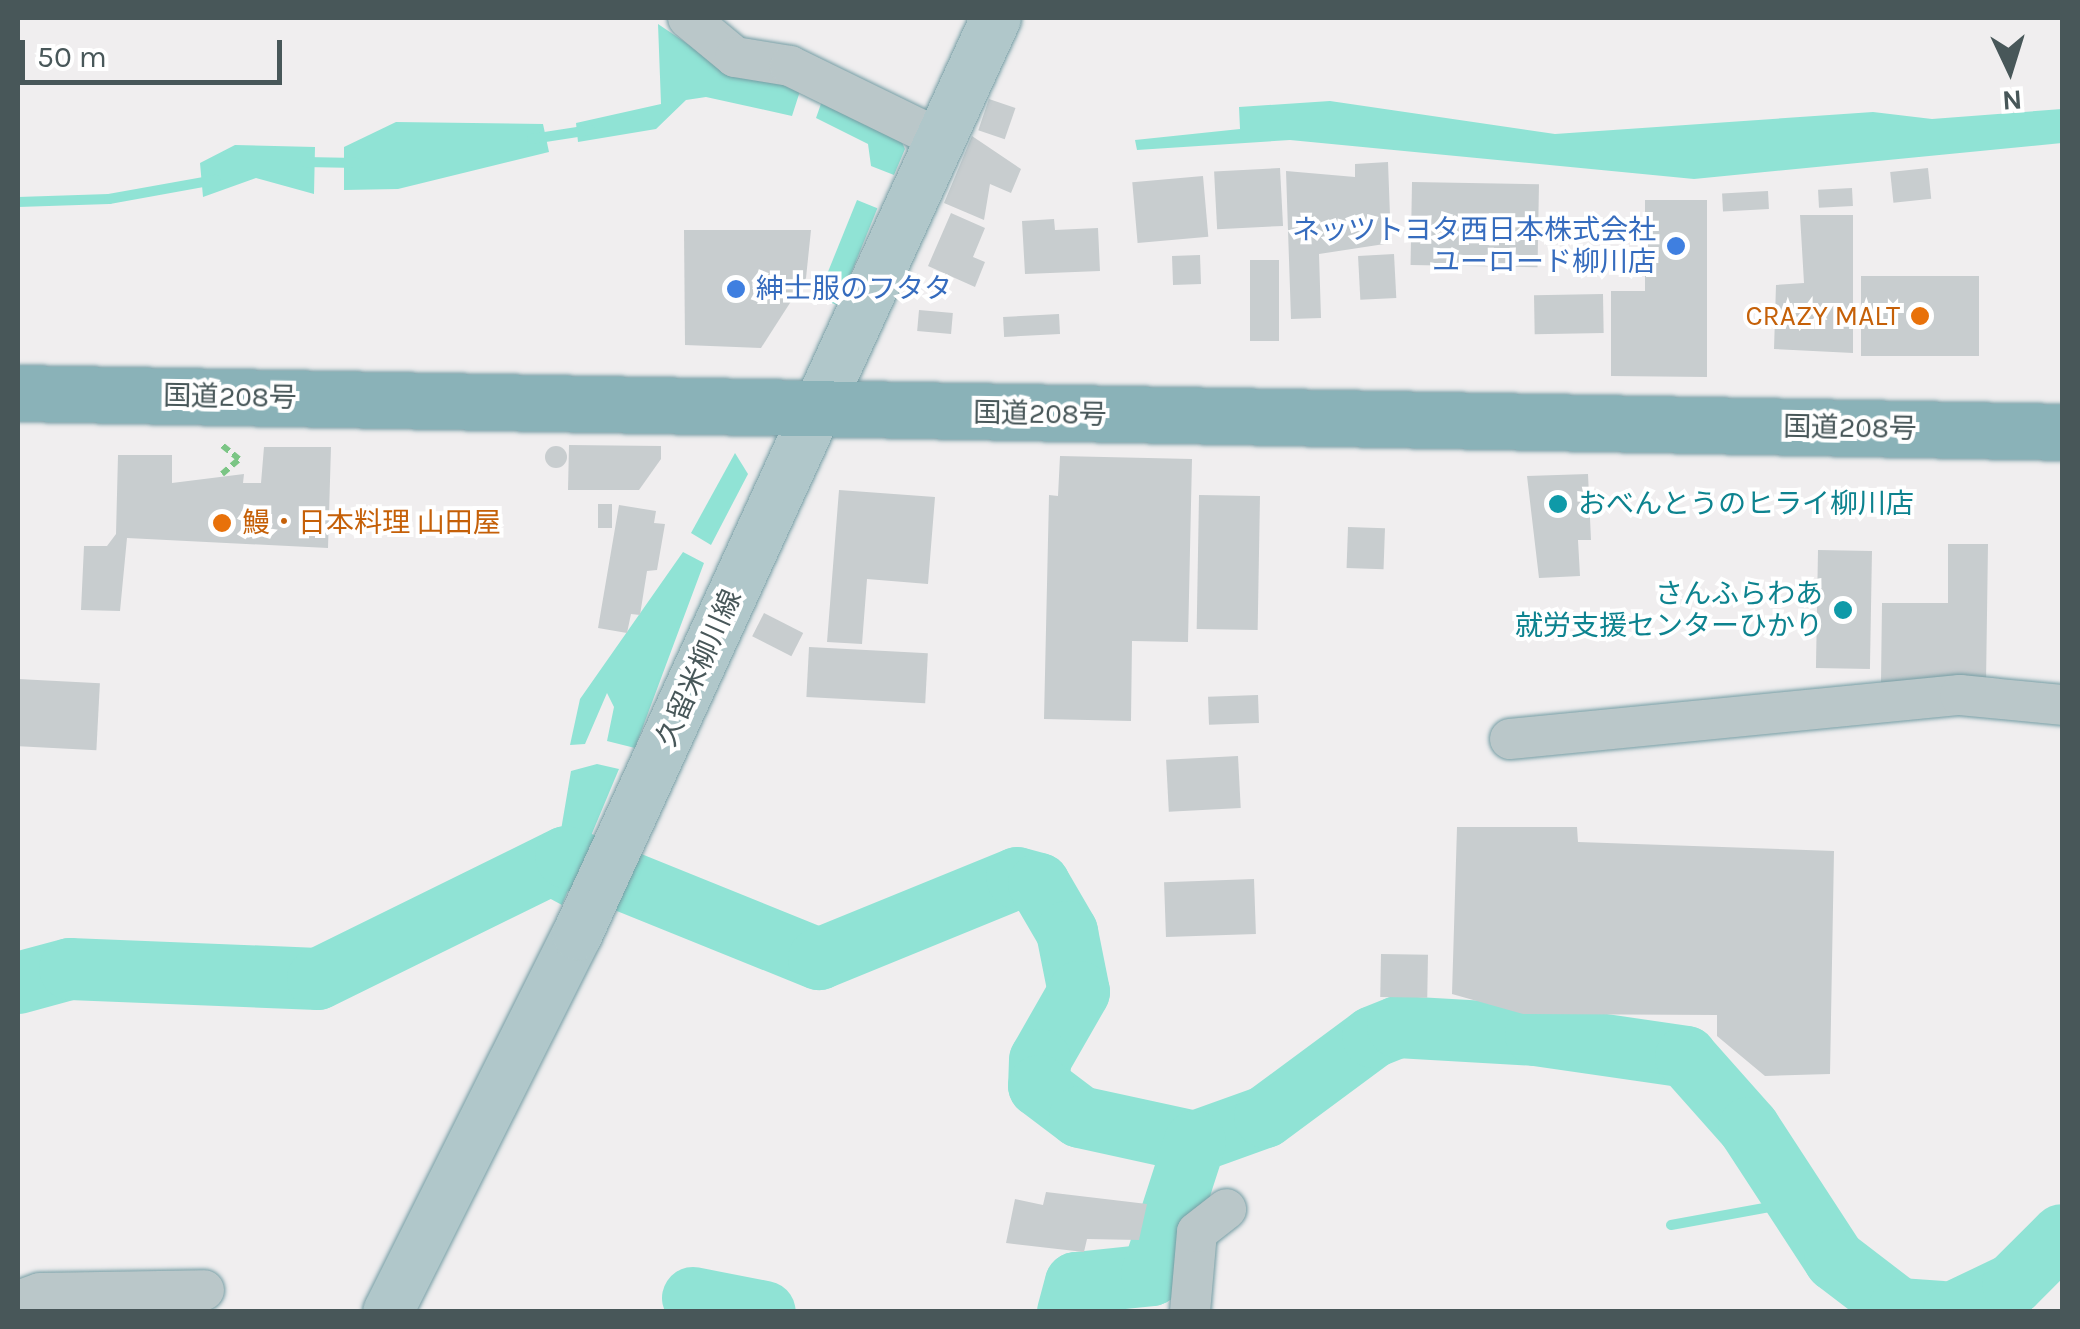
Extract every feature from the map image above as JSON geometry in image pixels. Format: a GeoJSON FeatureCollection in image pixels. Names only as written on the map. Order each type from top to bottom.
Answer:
{"type":"FeatureCollection","features":[{"type":"Feature","properties":{"kind":"highway","name":"国道208号"},"geometry":{"type":"LineString","coordinates":[[18,393],[2062,432]]}},
{"type":"Feature","properties":{"kind":"main road","name":"久留米柳川線"},"geometry":{"type":"LineString","coordinates":[[388,1312],[578,935],[814,410],[944,142],[996,18]]}},
{"type":"Feature","properties":{"kind":"street"},"geometry":{"type":"LineString","coordinates":[[688,18],[735,57],[790,66],[944,142]]}},
{"type":"Feature","properties":{"kind":"street"},"geometry":{"type":"LineString","coordinates":[[1510,738],[1960,695],[2062,704]]}},
{"type":"Feature","properties":{"kind":"street"},"geometry":{"type":"LineString","coordinates":[[1190,1312],[1197,1232],[1226,1209]]}},
{"type":"Feature","properties":{"kind":"street"},"geometry":{"type":"LineString","coordinates":[[18,1301],[40,1293],[204,1290]]}},
{"type":"Feature","properties":{"kind":"path"},"geometry":{"type":"LineString","coordinates":[[214,444],[230,445],[238,459],[222,474]]}},
{"type":"Feature","properties":{"kind":"shaded area"},"geometry":{"type":"Polygon","coordinates":[[[658,24],[707,57],[801,88],[792,116],[706,97],[686,100],[656,129],[578,142],[576,123],[661,104],[658,24]]]}},
{"type":"Feature","properties":{"kind":"shaded area"},"geometry":{"type":"Polygon","coordinates":[[[823,98],[893,123],[905,149],[894,175],[871,166],[868,144],[816,118],[823,98]]]}},
{"type":"Feature","properties":{"kind":"shaded area"},"geometry":{"type":"Polygon","coordinates":[[[1330,101],[1555,134],[1873,112],[1932,119],[2062,109],[2062,143],[1694,179],[1290,140],[1137,150],[1135,140],[1240,129],[1239,107],[1330,101]]]}},
{"type":"Feature","properties":{"kind":"shaded area"},"geometry":{"type":"Polygon","coordinates":[[[396,122],[543,124],[549,152],[398,189],[344,190],[344,147],[396,122]]]}},
{"type":"Feature","properties":{"kind":"shaded area"},"geometry":{"type":"Polygon","coordinates":[[[235,145],[315,147],[314,194],[256,178],[203,197],[200,163],[235,145]]]}},
{"type":"Feature","properties":{"kind":"shaded area"},"geometry":{"type":"Polygon","coordinates":[[[857,200],[877,208],[838,306],[818,297],[857,200]]]}},
{"type":"Feature","properties":{"kind":"shaded area"},"geometry":{"type":"Polygon","coordinates":[[[735,453],[748,474],[711,545],[691,533],[735,453]]]}},
{"type":"Feature","properties":{"kind":"shaded area"},"geometry":{"type":"Polygon","coordinates":[[[683,552],[704,563],[635,748],[607,741],[614,707],[607,693],[585,744],[570,745],[580,699],[683,552]]]}},
{"type":"Feature","properties":{"kind":"shaded area"},"geometry":{"type":"Polygon","coordinates":[[[597,764],[619,769],[562,905],[534,890],[410,954],[388,918],[561,830],[571,771],[597,764]]]}},
{"type":"Feature","properties":{"kind":"building"},"geometry":{"type":"Polygon","coordinates":[[[989,99],[1015,108],[1005,139],[978,130],[989,99]]]}},
{"type":"Feature","properties":{"kind":"building"},"geometry":{"type":"Polygon","coordinates":[[[972,136],[1021,169],[1011,193],[990,184],[984,220],[944,203],[972,136]]]}},
{"type":"Feature","properties":{"kind":"building"},"geometry":{"type":"Polygon","coordinates":[[[1388,162],[1391,243],[1319,254],[1321,318],[1291,319],[1286,171],[1355,177],[1355,164],[1388,162]]]}},
{"type":"Feature","properties":{"kind":"building"},"geometry":{"type":"Polygon","coordinates":[[[1280,168],[1283,226],[1217,229],[1214,171],[1280,168]]]}},
{"type":"Feature","properties":{"kind":"building"},"geometry":{"type":"Polygon","coordinates":[[[1928,168],[1931,199],[1893,203],[1890,172],[1928,168]]]}},
{"type":"Feature","properties":{"kind":"building"},"geometry":{"type":"Polygon","coordinates":[[[1203,176],[1208,237],[1138,243],[1132,182],[1203,176]]]}},
{"type":"Feature","properties":{"kind":"building"},"geometry":{"type":"Polygon","coordinates":[[[1412,182],[1539,184],[1538,267],[1411,265],[1412,182]]]}},
{"type":"Feature","properties":{"kind":"building"},"geometry":{"type":"Polygon","coordinates":[[[1852,188],[1853,206],[1819,208],[1818,190],[1852,188]]]}},
{"type":"Feature","properties":{"kind":"building"},"geometry":{"type":"Polygon","coordinates":[[[1768,191],[1769,209],[1723,211],[1722,193],[1768,191]]]}},
{"type":"Feature","properties":{"kind":"building","name":"ネッツトヨタ西日本株式会社 ユーロード柳川店"},"geometry":{"type":"Polygon","coordinates":[[[1645,200],[1707,200],[1707,377],[1611,376],[1611,291],[1645,291],[1645,200]]]}},
{"type":"Feature","properties":{"kind":"building"},"geometry":{"type":"Polygon","coordinates":[[[951,213],[985,228],[973,257],[985,262],[975,287],[928,266],[951,213]]]}},
{"type":"Feature","properties":{"kind":"building"},"geometry":{"type":"Polygon","coordinates":[[[1800,215],[1853,215],[1853,353],[1774,349],[1776,285],[1804,283],[1800,215]]]}},
{"type":"Feature","properties":{"kind":"building"},"geometry":{"type":"Polygon","coordinates":[[[1054,219],[1055,230],[1098,228],[1100,271],[1025,274],[1022,221],[1054,219]]]}},
{"type":"Feature","properties":{"kind":"building"},"geometry":{"type":"Polygon","coordinates":[[[684,230],[811,230],[806,278],[761,348],[685,345],[684,230]]]}},
{"type":"Feature","properties":{"kind":"building"},"geometry":{"type":"Polygon","coordinates":[[[1394,254],[1396,298],[1360,300],[1358,256],[1394,254]]]}},
{"type":"Feature","properties":{"kind":"building"},"geometry":{"type":"Polygon","coordinates":[[[1200,255],[1201,284],[1173,285],[1172,256],[1200,255]]]}},
{"type":"Feature","properties":{"kind":"building"},"geometry":{"type":"Polygon","coordinates":[[[1250,260],[1279,260],[1279,341],[1250,341],[1250,260]]]}},
{"type":"Feature","properties":{"kind":"building","name":"CRAZY MALT"},"geometry":{"type":"Polygon","coordinates":[[[1861,276],[1979,276],[1979,356],[1861,356],[1861,276]]]}},
{"type":"Feature","properties":{"kind":"building"},"geometry":{"type":"Polygon","coordinates":[[[1603,294],[1604,333],[1535,334],[1534,295],[1603,294]]]}},
{"type":"Feature","properties":{"kind":"building"},"geometry":{"type":"Polygon","coordinates":[[[919,310],[953,313],[951,334],[917,331],[919,310]]]}},
{"type":"Feature","properties":{"kind":"building"},"geometry":{"type":"Polygon","coordinates":[[[1059,314],[1060,334],[1004,337],[1003,317],[1059,314]]]}},
{"type":"Feature","properties":{"kind":"building"},"geometry":{"type":"Polygon","coordinates":[[[569,445],[661,446],[661,459],[639,490],[568,490],[569,445]]]}},
{"type":"Feature","properties":{"kind":"building"},"geometry":{"type":"Polygon","coordinates":[[[552,446],[560,446],[567,457],[560,468],[552,468],[545,461],[545,453],[552,446]]]}},
{"type":"Feature","properties":{"kind":"building","name":"鰻・日本料理 山田屋"},"geometry":{"type":"Polygon","coordinates":[[[264,447],[331,447],[328,548],[127,538],[120,611],[81,610],[84,546],[107,546],[116,534],[118,455],[172,455],[172,483],[244,474],[243,483],[261,483],[264,447]]]}},
{"type":"Feature","properties":{"kind":"building"},"geometry":{"type":"Polygon","coordinates":[[[1060,456],[1192,459],[1188,642],[1132,641],[1131,721],[1044,719],[1049,495],[1058,496],[1060,456]]]}},
{"type":"Feature","properties":{"kind":"building","name":"おべんとうのヒライ柳川店"},"geometry":{"type":"Polygon","coordinates":[[[1588,474],[1591,540],[1578,540],[1580,576],[1539,578],[1527,476],[1588,474]]]}},
{"type":"Feature","properties":{"kind":"building"},"geometry":{"type":"Polygon","coordinates":[[[839,490],[935,497],[928,584],[867,579],[862,644],[827,642],[839,490]]]}},
{"type":"Feature","properties":{"kind":"building"},"geometry":{"type":"Polygon","coordinates":[[[1199,495],[1260,496],[1258,630],[1197,629],[1199,495]]]}},
{"type":"Feature","properties":{"kind":"building"},"geometry":{"type":"Polygon","coordinates":[[[598,504],[612,504],[612,528],[598,528],[598,504]]]}},
{"type":"Feature","properties":{"kind":"building"},"geometry":{"type":"Polygon","coordinates":[[[619,505],[656,511],[654,523],[665,524],[657,570],[647,571],[640,615],[631,614],[627,633],[598,628],[619,505]]]}},
{"type":"Feature","properties":{"kind":"building"},"geometry":{"type":"Polygon","coordinates":[[[1348,527],[1385,528],[1384,569],[1347,568],[1348,527]]]}},
{"type":"Feature","properties":{"kind":"building"},"geometry":{"type":"Polygon","coordinates":[[[1948,544],[1988,544],[1986,684],[1881,682],[1882,603],[1948,603],[1948,544]]]}},
{"type":"Feature","properties":{"kind":"building","name":"さんふらわあ 就労支援センターひかり"},"geometry":{"type":"Polygon","coordinates":[[[1818,550],[1872,551],[1870,669],[1816,668],[1818,550]]]}},
{"type":"Feature","properties":{"kind":"building"},"geometry":{"type":"Polygon","coordinates":[[[764,613],[803,633],[791,656],[752,636],[764,613]]]}},
{"type":"Feature","properties":{"kind":"building"},"geometry":{"type":"Polygon","coordinates":[[[809,647],[928,653],[925,703],[806,697],[809,647]]]}},
{"type":"Feature","properties":{"kind":"building"},"geometry":{"type":"Polygon","coordinates":[[[18,679],[100,683],[96,750],[18,746],[18,679]]]}},
{"type":"Feature","properties":{"kind":"building"},"geometry":{"type":"Polygon","coordinates":[[[1258,695],[1259,723],[1209,725],[1208,697],[1258,695]]]}},
{"type":"Feature","properties":{"kind":"building"},"geometry":{"type":"Polygon","coordinates":[[[1238,756],[1241,808],[1169,812],[1166,760],[1238,756]]]}},
{"type":"Feature","properties":{"kind":"building"},"geometry":{"type":"Polygon","coordinates":[[[1457,827],[1577,827],[1578,842],[1834,851],[1830,1074],[1765,1076],[1717,1036],[1717,1015],[1523,1014],[1452,994],[1457,827]]]}},
{"type":"Feature","properties":{"kind":"building"},"geometry":{"type":"Polygon","coordinates":[[[1254,879],[1256,934],[1166,937],[1164,882],[1254,879]]]}},
{"type":"Feature","properties":{"kind":"building"},"geometry":{"type":"Polygon","coordinates":[[[1381,954],[1428,955],[1427,998],[1380,997],[1381,954]]]}},
{"type":"Feature","properties":{"kind":"building"},"geometry":{"type":"Polygon","coordinates":[[[1046,1192],[1147,1204],[1139,1240],[1087,1239],[1084,1252],[1006,1243],[1015,1199],[1043,1205],[1046,1192]]]}},
{"type":"Feature","properties":{"kind":"waterway"},"geometry":{"type":"LineString","coordinates":[[532,139],[590,130]]}},
{"type":"Feature","properties":{"kind":"waterway"},"geometry":{"type":"LineString","coordinates":[[305,162],[357,163]]}},
{"type":"Feature","properties":{"kind":"waterway"},"geometry":{"type":"LineString","coordinates":[[18,202],[109,199],[215,180]]}},
{"type":"Feature","properties":{"kind":"waterway"},"geometry":{"type":"LineString","coordinates":[[18,983],[70,969],[318,979],[566,857],[819,959],[1017,878],[1039,884],[1067,932],[1079,992],[1040,1060],[1039,1086],[1080,1117],[1195,1142],[1265,1117],[1373,1037],[1398,1027],[1536,1035],[1686,1057],[1749,1128],[1835,1260],[1899,1309],[1942,1312]]}},
{"type":"Feature","properties":{"kind":"waterway"},"geometry":{"type":"LineString","coordinates":[[1068,1312],[1076,1283],[1152,1275],[1195,1142]]}},
{"type":"Feature","properties":{"kind":"waterway"},"geometry":{"type":"LineString","coordinates":[[1671,1225],[1797,1202]]}},
{"type":"Feature","properties":{"kind":"waterway"},"geometry":{"type":"LineString","coordinates":[[1954,1312],[2013,1284],[2062,1235]]}},
{"type":"Feature","properties":{"kind":"waterway"},"geometry":{"type":"LineString","coordinates":[[693,1298],[765,1312]]}},
{"type":"Feature","properties":{"kind":"place","name":"ネッツトヨタ西日本株式会社 ユーロード柳川店"},"geometry":{"type":"Point","coordinates":[1676,246]}},
{"type":"Feature","properties":{"kind":"place","name":"紳士服のフタタ"},"geometry":{"type":"Point","coordinates":[736,289]}},
{"type":"Feature","properties":{"kind":"place","name":"CRAZY MALT"},"geometry":{"type":"Point","coordinates":[1920,316]}},
{"type":"Feature","properties":{"kind":"place","name":"おべんとうのヒライ柳川店"},"geometry":{"type":"Point","coordinates":[1558,504]}},
{"type":"Feature","properties":{"kind":"place","name":"鰻・日本料理 山田屋"},"geometry":{"type":"Point","coordinates":[222,523]}},
{"type":"Feature","properties":{"kind":"place","name":"さんふらわあ 就労支援センターひかり"},"geometry":{"type":"Point","coordinates":[1843,610]}}]}
